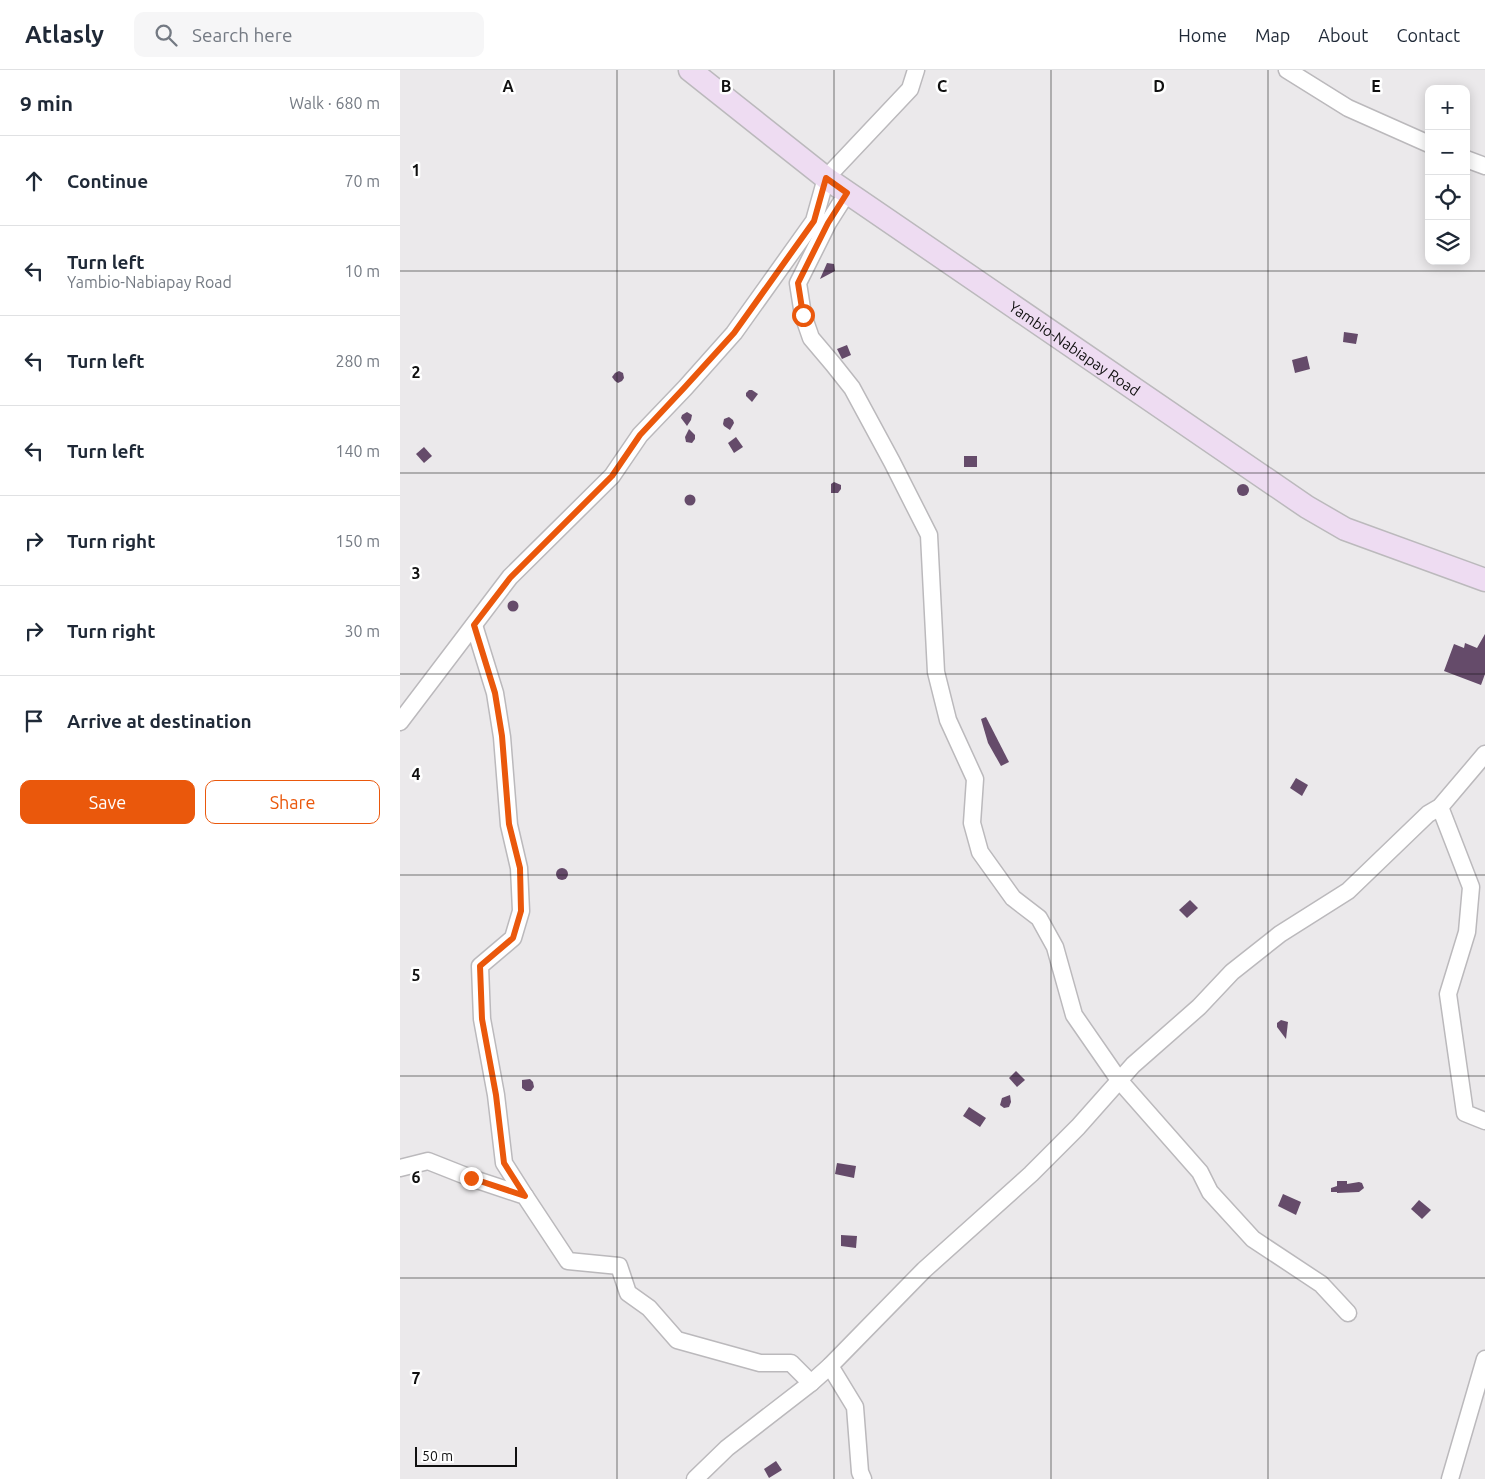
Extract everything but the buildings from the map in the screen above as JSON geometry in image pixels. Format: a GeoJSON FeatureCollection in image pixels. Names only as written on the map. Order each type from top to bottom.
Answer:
{"type":"FeatureCollection","features":[{"type":"Feature","properties":{"kind":"main road","name":"Yambio-Nabiapay Road"},"geometry":{"type":"LineString","coordinates":[[690,70],[847,193],[1307,507],[1345,529],[1485,580]]}},
{"type":"Feature","properties":{"kind":"street"},"geometry":{"type":"LineString","coordinates":[[400,722],[510,578],[612,476],[640,435],[734,333],[814,221],[826,178],[910,90],[916,70]]}},
{"type":"Feature","properties":{"kind":"street"},"geometry":{"type":"LineString","coordinates":[[1287,70],[1348,108],[1425,142]]}},
{"type":"Feature","properties":{"kind":"street"},"geometry":{"type":"LineString","coordinates":[[1470,160],[1485,166]]}},
{"type":"Feature","properties":{"kind":"street"},"geometry":{"type":"LineString","coordinates":[[847,193],[828,223],[798,283],[803,315],[811,338],[852,388],[929,535],[936,672],[948,720],[975,779],[972,823],[980,852],[1013,898],[1039,918],[1055,947],[1074,1015],[1119,1080],[1200,1172],[1210,1192],[1253,1239],[1321,1284],[1348,1313]]}},
{"type":"Feature","properties":{"kind":"street"},"geometry":{"type":"LineString","coordinates":[[474,625],[495,693],[502,736],[509,824],[520,868],[521,911],[513,938],[480,966],[482,1019],[496,1095],[504,1163],[568,1261],[619,1266],[628,1293],[649,1308],[677,1340],[760,1363],[791,1363],[810,1383]]}},
{"type":"Feature","properties":{"kind":"street"},"geometry":{"type":"LineString","coordinates":[[695,1479],[726,1448],[830,1366],[924,1270],[1032,1174],[1133,1065],[1199,1007],[1232,972],[1280,934],[1348,891],[1428,814],[1440,807],[1485,754]]}},
{"type":"Feature","properties":{"kind":"street"},"geometry":{"type":"LineString","coordinates":[[1440,807],[1470,887],[1467,932],[1448,994],[1465,1113],[1485,1121]]}},
{"type":"Feature","properties":{"kind":"street"},"geometry":{"type":"LineString","coordinates":[[400,1168],[428,1161],[525,1196]]}},
{"type":"Feature","properties":{"kind":"street"},"geometry":{"type":"LineString","coordinates":[[1450,1479],[1485,1359]]}},
{"type":"Feature","properties":{"kind":"street"},"geometry":{"type":"LineString","coordinates":[[830,1366],[856,1407],[860,1472],[863,1479]]}},
{"type":"Feature","properties":{"kind":"route"},"geometry":{"type":"LineString","coordinates":[[471,1178],[525,1196],[504,1163],[496,1095],[482,1019],[480,966],[513,938],[521,911],[520,868],[509,824],[502,736],[495,693],[474,625],[510,578],[612,476],[640,435],[734,333],[814,221],[826,178],[847,193],[828,223],[798,283],[803,315]]}}]}
